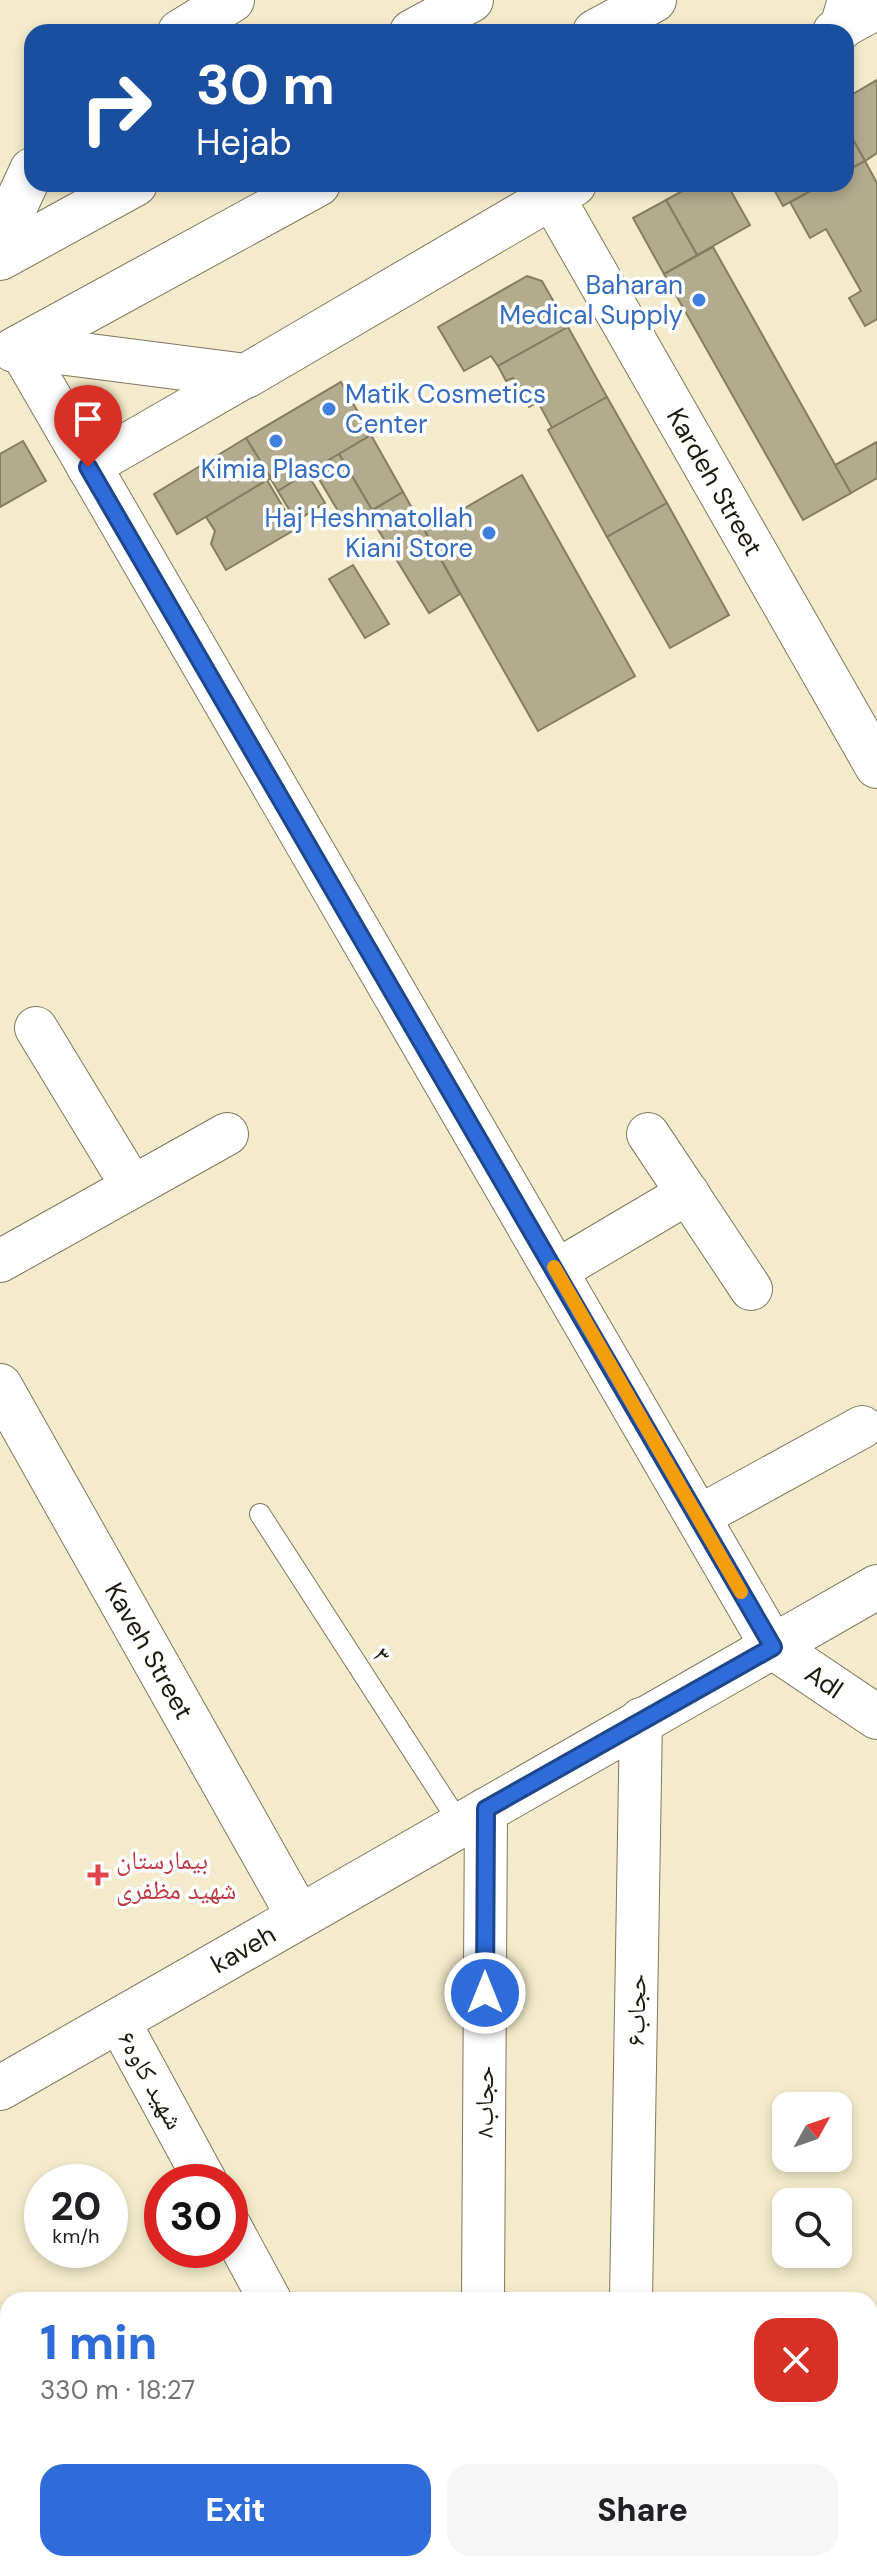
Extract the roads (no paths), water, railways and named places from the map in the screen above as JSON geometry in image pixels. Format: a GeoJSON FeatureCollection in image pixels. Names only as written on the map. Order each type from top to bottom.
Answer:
{"type":"FeatureCollection","features":[{"type":"Feature","properties":{"kind":"street"},"geometry":{"type":"LineString","coordinates":[[193,24],[232,0]]}},
{"type":"Feature","properties":{"kind":"street"},"geometry":{"type":"LineString","coordinates":[[427,24],[471,0]]}},
{"type":"Feature","properties":{"kind":"street"},"geometry":{"type":"LineString","coordinates":[[610,24],[654,0]]}},
{"type":"Feature","properties":{"kind":"street"},"geometry":{"type":"LineString","coordinates":[[0,239],[24,187]]}},
{"type":"Feature","properties":{"kind":"street"},"geometry":{"type":"LineString","coordinates":[[0,258],[120,192]]}},
{"type":"Feature","properties":{"kind":"street"},"geometry":{"type":"LineString","coordinates":[[10,352],[303,192]]}},
{"type":"Feature","properties":{"kind":"street"},"geometry":{"type":"LineString","coordinates":[[88,467],[560,192]]}},
{"type":"Feature","properties":{"kind":"street","name":"Kardeh Street"},"geometry":{"type":"LineString","coordinates":[[564,192],[877,766]]}},
{"type":"Feature","properties":{"kind":"street"},"geometry":{"type":"LineString","coordinates":[[10,352],[246,376]]}},
{"type":"Feature","properties":{"kind":"street"},"geometry":{"type":"LineString","coordinates":[[10,352],[88,467],[773,1647]]}},
{"type":"Feature","properties":{"kind":"street"},"geometry":{"type":"LineString","coordinates":[[36,1028],[132,1186]]}},
{"type":"Feature","properties":{"kind":"street"},"geometry":{"type":"LineString","coordinates":[[0,1261],[227,1134]]}},
{"type":"Feature","properties":{"kind":"street"},"geometry":{"type":"LineString","coordinates":[[648,1134],[751,1289]]}},
{"type":"Feature","properties":{"kind":"street"},"geometry":{"type":"LineString","coordinates":[[556,1271],[688,1193]]}},
{"type":"Feature","properties":{"kind":"street","name":"Kaveh Street"},"geometry":{"type":"LineString","coordinates":[[0,1386],[298,1915]]}},
{"type":"Feature","properties":{"kind":"street"},"geometry":{"type":"LineString","coordinates":[[698,1517],[862,1427]]}},
{"type":"Feature","properties":{"kind":"street","name":"kaveh"},"geometry":{"type":"LineString","coordinates":[[0,2088],[641,1719],[877,1587]]}},
{"type":"Feature","properties":{"kind":"street","name":"Adl"},"geometry":{"type":"LineString","coordinates":[[773,1647],[877,1717]]}},
{"type":"Feature","properties":{"kind":"street","name":"حجاب۶"},"geometry":{"type":"LineString","coordinates":[[631,2292],[641,1719]]}},
{"type":"Feature","properties":{"kind":"street","name":"حجاب۸"},"geometry":{"type":"LineString","coordinates":[[473,1816],[483,2292]]}},
{"type":"Feature","properties":{"kind":"street","name":"شهید کاوه۶"},"geometry":{"type":"LineString","coordinates":[[118,2020],[196,2164]]}},
{"type":"Feature","properties":{"kind":"street"},"geometry":{"type":"LineString","coordinates":[[248,2259],[266,2292]]}},
{"type":"Feature","properties":{"kind":"lane","name":"۳"},"geometry":{"type":"LineString","coordinates":[[260,1514],[473,1816]]}},
{"type":"Feature","properties":{"kind":"place","name":"Baharan Medical Supply"},"geometry":{"type":"Point","coordinates":[699,300]}},
{"type":"Feature","properties":{"kind":"place","name":"Matik Cosmetics Center"},"geometry":{"type":"Point","coordinates":[329,409]}},
{"type":"Feature","properties":{"kind":"place","name":"Kimia Plasco"},"geometry":{"type":"Point","coordinates":[276,441]}},
{"type":"Feature","properties":{"kind":"place","name":"Haj Heshmatollah Kiani Store"},"geometry":{"type":"Point","coordinates":[489,533]}},
{"type":"Feature","properties":{"kind":"place","name":"بیمارستان شهید مظفری"},"geometry":{"type":"Point","coordinates":[98,1875]}}]}
